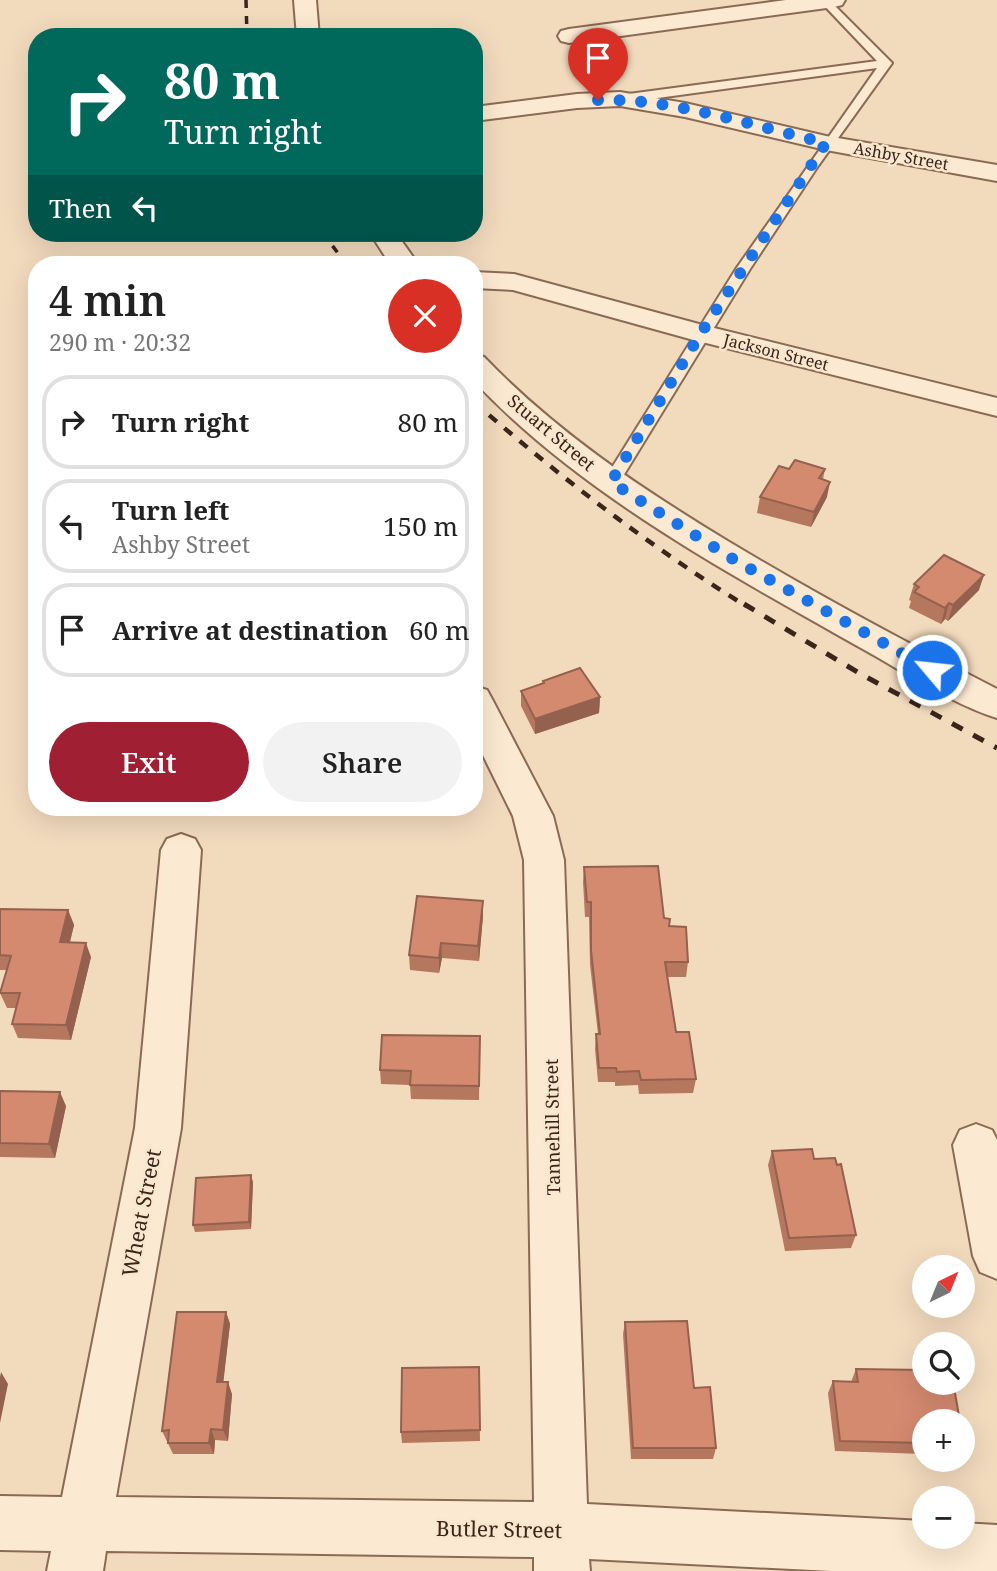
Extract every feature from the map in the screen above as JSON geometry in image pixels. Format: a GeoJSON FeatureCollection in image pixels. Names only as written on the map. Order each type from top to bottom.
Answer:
{"type":"FeatureCollection","features":[{"type":"Feature","properties":{"kind":"street"},"geometry":{"type":"LineString","coordinates":[[305,0],[307,28]]}},
{"type":"Feature","properties":{"kind":"street"},"geometry":{"type":"LineString","coordinates":[[569,36],[827,0]]}},
{"type":"Feature","properties":{"kind":"street","name":"Ashby Street"},"geometry":{"type":"LineString","coordinates":[[483,113],[578,101],[620,99],[685,110],[826,143],[997,173]]}},
{"type":"Feature","properties":{"kind":"street","name":"Jackson Street"},"geometry":{"type":"LineString","coordinates":[[483,281],[513,282],[701,333],[997,407]]}},
{"type":"Feature","properties":{"kind":"street","name":"Stuart Street"},"geometry":{"type":"LineString","coordinates":[[483,372],[535,423],[611,482],[736,561],[997,705]]}},
{"type":"Feature","properties":{"kind":"street","name":"Tannehill Street"},"geometry":{"type":"LineString","coordinates":[[483,717],[533,816],[544,860],[562,1551]]}},
{"type":"Feature","properties":{"kind":"street","name":"Wheat Street"},"geometry":{"type":"LineString","coordinates":[[79,1548],[158,1128],[181,850]]}},
{"type":"Feature","properties":{"kind":"street"},"geometry":{"type":"LineString","coordinates":[[976,1145],[997,1256]]}},
{"type":"Feature","properties":{"kind":"street","name":"Butler Street"},"geometry":{"type":"LineString","coordinates":[[0,1523],[79,1548],[997,1552]]}},
{"type":"Feature","properties":{"kind":"lane"},"geometry":{"type":"LineString","coordinates":[[827,0],[886,63]]}},
{"type":"Feature","properties":{"kind":"lane"},"geometry":{"type":"LineString","coordinates":[[620,99],[886,63]]}},
{"type":"Feature","properties":{"kind":"lane"},"geometry":{"type":"LineString","coordinates":[[611,482],[701,333],[826,143],[886,63]]}},
{"type":"Feature","properties":{"kind":"building"},"geometry":{"type":"Polygon","coordinates":[[[795,460],[825,469],[819,478],[830,482],[814,512],[760,497],[779,466],[789,469],[795,460]]]}},
{"type":"Feature","properties":{"kind":"building"},"geometry":{"type":"Polygon","coordinates":[[[944,555],[984,575],[953,605],[949,603],[945,608],[914,592],[919,587],[914,584],[944,555]]]}},
{"type":"Feature","properties":{"kind":"building"},"geometry":{"type":"Polygon","coordinates":[[[580,668],[600,697],[535,719],[521,691],[580,668]]]}},
{"type":"Feature","properties":{"kind":"building"},"geometry":{"type":"Polygon","coordinates":[[[658,866],[664,918],[670,919],[669,926],[686,927],[688,962],[665,962],[676,1032],[689,1032],[696,1079],[641,1080],[639,1071],[617,1072],[616,1068],[599,1068],[596,1034],[600,1034],[591,950],[591,902],[587,902],[584,867],[658,866]]]}},
{"type":"Feature","properties":{"kind":"building"},"geometry":{"type":"Polygon","coordinates":[[[417,896],[483,901],[478,946],[441,943],[439,958],[409,955],[417,896]]]}},
{"type":"Feature","properties":{"kind":"building"},"geometry":{"type":"Polygon","coordinates":[[[0,909],[68,910],[60,942],[86,943],[66,1025],[12,1024],[20,993],[0,993],[11,956],[0,955],[0,909]]]}},
{"type":"Feature","properties":{"kind":"building"},"geometry":{"type":"Polygon","coordinates":[[[382,1035],[480,1036],[479,1086],[410,1085],[411,1071],[380,1070],[382,1035]]]}},
{"type":"Feature","properties":{"kind":"building"},"geometry":{"type":"Polygon","coordinates":[[[0,1091],[60,1092],[49,1144],[0,1143],[0,1091]]]}},
{"type":"Feature","properties":{"kind":"building"},"geometry":{"type":"Polygon","coordinates":[[[812,1149],[814,1159],[835,1158],[837,1165],[841,1164],[856,1235],[789,1238],[772,1151],[812,1149]]]}},
{"type":"Feature","properties":{"kind":"building"},"geometry":{"type":"Polygon","coordinates":[[[251,1175],[249,1222],[193,1225],[196,1178],[251,1175]]]}},
{"type":"Feature","properties":{"kind":"building"},"geometry":{"type":"Polygon","coordinates":[[[177,1312],[226,1312],[217,1382],[228,1382],[223,1430],[211,1429],[209,1443],[168,1443],[169,1430],[162,1431],[177,1312]]]}},
{"type":"Feature","properties":{"kind":"building"},"geometry":{"type":"Polygon","coordinates":[[[687,1321],[694,1388],[710,1387],[716,1448],[633,1448],[625,1322],[687,1321]]]}},
{"type":"Feature","properties":{"kind":"building"},"geometry":{"type":"Polygon","coordinates":[[[479,1367],[480,1430],[401,1432],[402,1368],[479,1367]]]}},
{"type":"Feature","properties":{"kind":"building"},"geometry":{"type":"Polygon","coordinates":[[[856,1369],[912,1370],[912,1395],[955,1395],[958,1409],[912,1409],[912,1443],[840,1441],[833,1381],[858,1382],[856,1369]]]}},
{"type":"Feature","properties":{"kind":"railway"},"geometry":{"type":"LineString","coordinates":[[246,0],[247,28]]}},
{"type":"Feature","properties":{"kind":"railway"},"geometry":{"type":"LineString","coordinates":[[330,242],[340,256]]}},
{"type":"Feature","properties":{"kind":"railway"},"geometry":{"type":"LineString","coordinates":[[483,410],[606,510],[746,606]]}},
{"type":"Feature","properties":{"kind":"railway"},"geometry":{"type":"LineString","coordinates":[[744,604],[859,673],[997,748]]}},
{"type":"Feature","properties":{"kind":"route"},"geometry":{"type":"LineString","coordinates":[[598,100],[620,99],[685,110],[826,143],[701,333],[611,482],[736,561],[932,670]]}}]}
